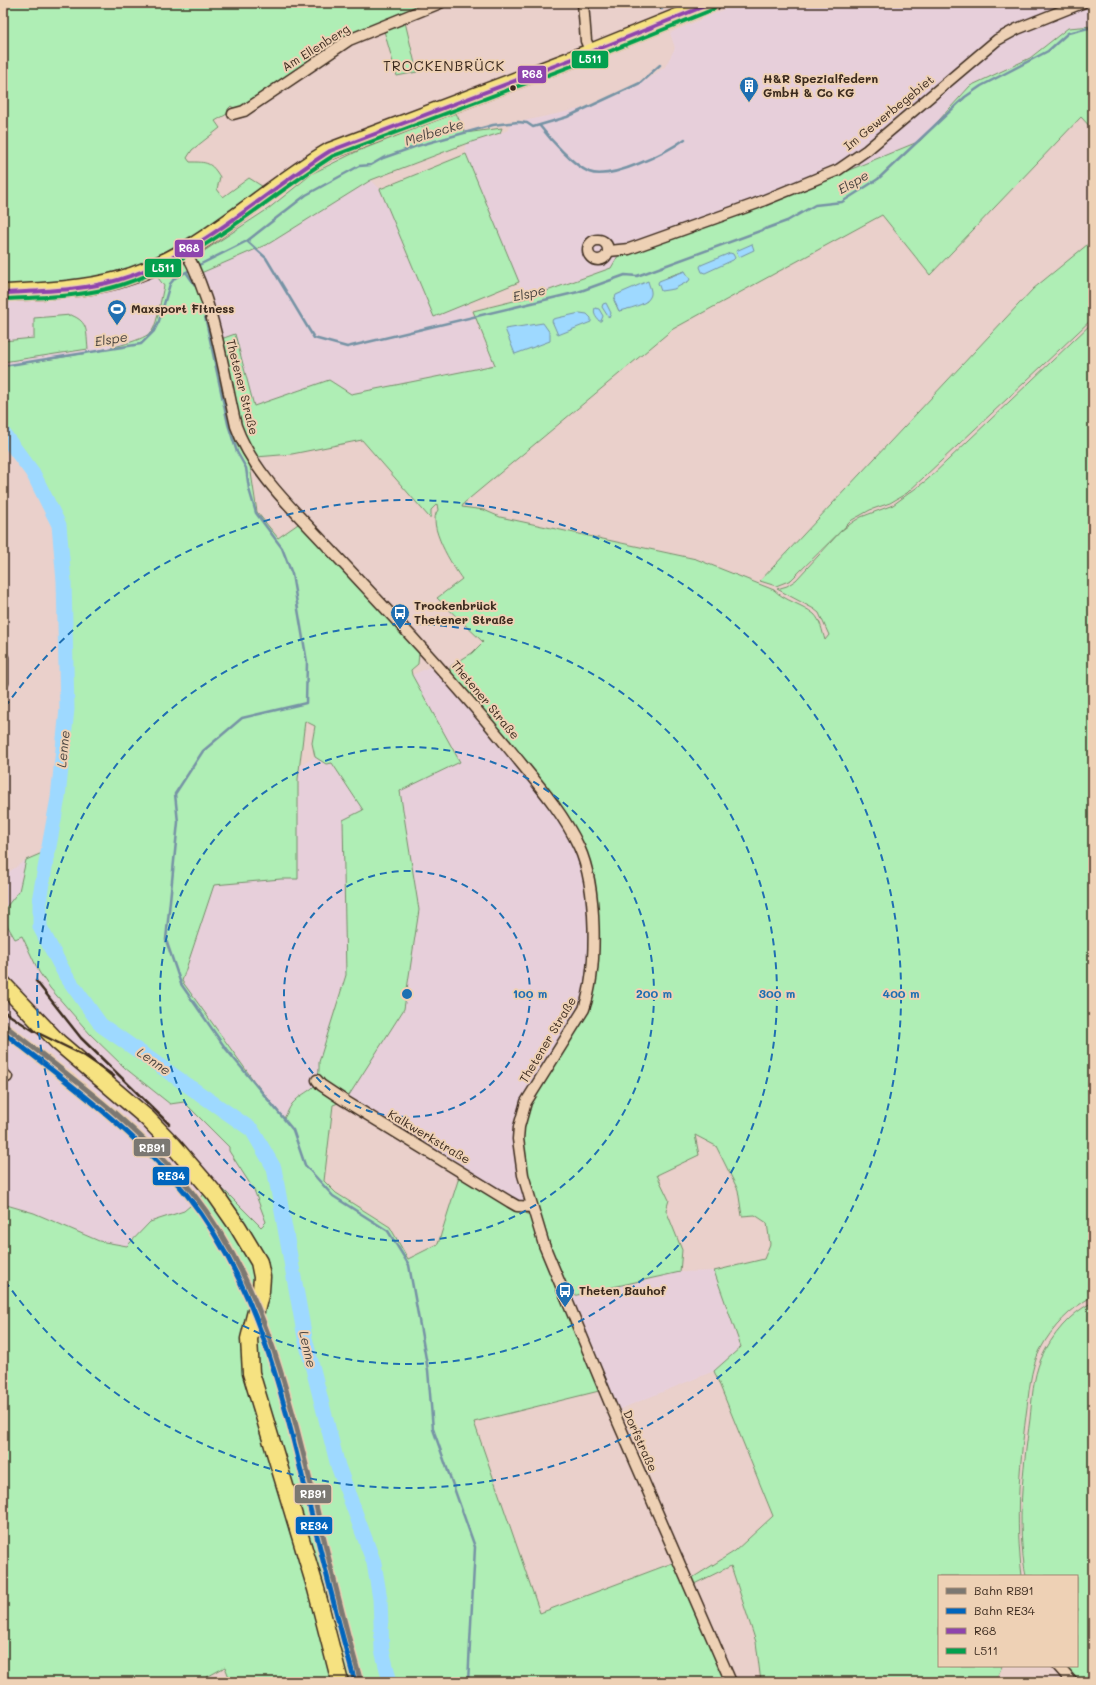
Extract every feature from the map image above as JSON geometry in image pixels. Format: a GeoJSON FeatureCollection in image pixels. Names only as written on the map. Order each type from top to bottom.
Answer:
{"type":"FeatureCollection","features":[{"type":"Feature","properties":{"kind":"main road"},"geometry":{"type":"LineString","coordinates":[[3,293],[66,288],[113,281],[188,255],[228,223],[293,175],[330,152],[591,52],[712,3]]}},
{"type":"Feature","properties":{"kind":"main road"},"geometry":{"type":"LineString","coordinates":[[3,984],[58,1042],[146,1118],[172,1144],[215,1194],[257,1256],[262,1277],[261,1291],[249,1339],[251,1373],[314,1582],[340,1682]]}},
{"type":"Feature","properties":{"kind":"street","name":"Am Ellenberg"},"geometry":{"type":"LineString","coordinates":[[233,114],[244,111],[349,40],[440,3]]}},
{"type":"Feature","properties":{"kind":"street"},"geometry":{"type":"LineString","coordinates":[[583,3],[585,12],[586,41],[591,52]]}},
{"type":"Feature","properties":{"kind":"street","name":"Im Gewerbegebiet"},"geometry":{"type":"LineString","coordinates":[[609,251],[629,249],[732,212],[838,170],[867,150],[997,40],[1017,29],[1082,3]]}},
{"type":"Feature","properties":{"kind":"street","name":"Thetener Straße"},"geometry":{"type":"LineString","coordinates":[[188,255],[199,276],[212,315],[236,426],[242,443],[250,458],[303,520],[474,705],[563,817],[580,848],[589,876],[591,896],[591,981],[584,1009],[534,1086],[526,1102],[520,1122],[518,1139],[523,1175],[532,1208]]}},
{"type":"Feature","properties":{"kind":"street"},"geometry":{"type":"LineString","coordinates":[[3,658],[3,682]]}},
{"type":"Feature","properties":{"kind":"street","name":"Kalkwerkstraße"},"geometry":{"type":"LineString","coordinates":[[318,1080],[322,1085],[345,1101],[510,1202],[517,1206],[532,1208]]}},
{"type":"Feature","properties":{"kind":"street","name":"Dorfstraße"},"geometry":{"type":"LineString","coordinates":[[532,1208],[544,1245],[610,1406],[731,1682]]}},
{"type":"Feature","properties":{"kind":"street"},"geometry":{"type":"LineString","coordinates":[[1059,1667],[1072,1682]]}},
{"type":"Feature","properties":{"kind":"shaded area"},"geometry":{"type":"Polygon","coordinates":[[[739,3],[1093,3],[1093,26],[1068,28],[1030,58],[970,86],[920,141],[754,209],[618,256],[611,268],[525,298],[466,154],[465,144],[509,130],[510,124],[593,106],[636,87],[665,67],[675,48],[670,33],[739,3]]]}},
{"type":"Feature","properties":{"kind":"shaded area"},"geometry":{"type":"Polygon","coordinates":[[[371,180],[380,189],[434,317],[468,303],[495,365],[351,394],[329,380],[254,407],[235,335],[221,339],[211,291],[201,273],[270,243],[371,180]]]}},
{"type":"Feature","properties":{"kind":"shaded area"},"geometry":{"type":"Polygon","coordinates":[[[156,275],[164,286],[153,329],[147,336],[107,349],[3,366],[3,300],[91,296],[129,286],[156,275]]]}},
{"type":"Feature","properties":{"kind":"shaded area"},"geometry":{"type":"Polygon","coordinates":[[[432,666],[522,768],[572,839],[581,862],[589,895],[588,979],[578,1012],[534,1079],[523,1101],[524,1196],[522,1202],[516,1201],[346,1100],[404,1009],[419,910],[400,791],[460,762],[412,675],[432,666]]]}},
{"type":"Feature","properties":{"kind":"shaded area"},"geometry":{"type":"Polygon","coordinates":[[[315,757],[320,761],[332,763],[363,810],[343,820],[346,975],[333,1014],[319,1077],[312,1089],[293,1104],[284,1118],[254,1081],[182,981],[214,885],[297,879],[299,767],[315,757]]]}},
{"type":"Feature","properties":{"kind":"shaded area"},"geometry":{"type":"Polygon","coordinates":[[[26,860],[19,891],[3,911],[3,876],[26,860]]]}},
{"type":"Feature","properties":{"kind":"shaded area"},"geometry":{"type":"Polygon","coordinates":[[[3,918],[15,939],[22,936],[38,970],[50,988],[90,1034],[125,1068],[170,1104],[183,1102],[229,1147],[229,1151],[254,1190],[266,1222],[261,1228],[217,1183],[184,1211],[150,1222],[127,1246],[99,1241],[34,1213],[3,1204],[3,918]]]}},
{"type":"Feature","properties":{"kind":"shaded area"},"geometry":{"type":"Polygon","coordinates":[[[714,1271],[741,1347],[714,1371],[618,1410],[568,1297],[680,1272],[714,1271]]]}},
{"type":"Feature","properties":{"kind":"green space"},"geometry":{"type":"Polygon","coordinates":[[[3,3],[433,3],[347,37],[244,107],[235,109],[231,106],[228,109],[227,114],[215,121],[220,128],[192,150],[187,158],[190,162],[205,163],[214,168],[220,177],[217,189],[223,197],[249,178],[265,188],[192,238],[190,236],[166,252],[141,264],[100,277],[65,283],[3,286],[3,3]]]}},
{"type":"Feature","properties":{"kind":"green space"},"geometry":{"type":"Polygon","coordinates":[[[405,22],[417,72],[397,76],[384,31],[405,22]]]}},
{"type":"Feature","properties":{"kind":"green space"},"geometry":{"type":"Polygon","coordinates":[[[1093,26],[1093,130],[1081,117],[930,275],[882,215],[673,329],[464,503],[462,507],[484,510],[500,517],[696,559],[774,590],[783,597],[814,614],[821,626],[825,640],[829,635],[819,613],[777,589],[787,586],[796,580],[841,531],[853,522],[861,517],[893,505],[927,480],[1093,322],[1093,1296],[1077,1306],[1056,1326],[1040,1350],[1034,1365],[1029,1390],[1020,1476],[1018,1515],[1022,1575],[938,1575],[938,1667],[1002,1667],[995,1682],[761,1682],[756,1642],[731,1566],[692,1585],[689,1580],[735,1551],[773,1516],[714,1371],[741,1347],[714,1271],[764,1259],[770,1244],[767,1223],[755,1215],[742,1216],[738,1190],[716,1146],[695,1135],[699,1155],[657,1175],[669,1200],[666,1210],[682,1250],[680,1272],[568,1297],[530,1189],[522,1129],[525,1114],[535,1092],[581,1022],[593,998],[596,970],[596,889],[589,859],[576,832],[449,672],[451,666],[472,653],[483,642],[437,598],[462,579],[447,556],[438,535],[435,525],[435,516],[438,510],[437,504],[431,510],[431,517],[429,517],[362,440],[292,454],[256,457],[243,434],[221,339],[235,334],[254,406],[329,380],[351,394],[495,365],[473,311],[530,297],[611,268],[618,256],[754,209],[920,141],[970,86],[1030,58],[1068,28],[1093,26]],[[685,271],[667,277],[674,289],[685,271]],[[614,300],[619,311],[647,301],[614,300]]]}},
{"type":"Feature","properties":{"kind":"green space"},"geometry":{"type":"Polygon","coordinates":[[[456,113],[465,133],[502,128],[500,133],[465,144],[371,180],[270,243],[201,273],[195,257],[268,209],[313,173],[358,151],[456,113]]]}},
{"type":"Feature","properties":{"kind":"green space"},"geometry":{"type":"Polygon","coordinates":[[[466,154],[519,282],[434,317],[380,189],[466,154]]]}},
{"type":"Feature","properties":{"kind":"green space"},"geometry":{"type":"Polygon","coordinates":[[[1093,240],[1093,318],[907,493],[890,503],[870,510],[852,520],[791,580],[776,586],[760,581],[1033,289],[1093,240]]]}},
{"type":"Feature","properties":{"kind":"green space"},"geometry":{"type":"Polygon","coordinates":[[[181,262],[187,265],[196,284],[210,325],[232,432],[237,445],[250,466],[257,512],[278,538],[301,522],[419,653],[418,664],[411,670],[412,675],[460,762],[400,791],[419,910],[404,1009],[346,1100],[333,1105],[324,1181],[336,1193],[390,1227],[408,1259],[438,1244],[460,1174],[531,1216],[547,1266],[589,1362],[599,1391],[474,1422],[540,1613],[675,1562],[727,1682],[231,1682],[225,1667],[198,1682],[3,1682],[3,1204],[34,1213],[99,1241],[127,1246],[150,1222],[184,1211],[217,1183],[261,1227],[266,1222],[254,1190],[229,1151],[229,1147],[184,1102],[170,1104],[125,1068],[90,1034],[50,988],[39,972],[22,936],[15,939],[3,918],[3,911],[19,891],[26,860],[49,850],[55,839],[64,795],[60,532],[42,492],[3,439],[3,366],[82,354],[126,344],[143,338],[152,331],[154,327],[164,286],[156,275],[181,262]],[[305,721],[298,779],[298,879],[281,879],[214,885],[182,981],[254,1081],[284,1118],[292,1104],[315,1085],[319,1072],[319,1062],[346,975],[343,820],[363,810],[332,763],[326,764],[315,757],[312,743],[315,726],[305,721]]]}},
{"type":"Feature","properties":{"kind":"green space"},"geometry":{"type":"Polygon","coordinates":[[[71,315],[81,321],[86,328],[88,349],[3,362],[3,341],[34,338],[34,318],[71,315]]]}},
{"type":"Feature","properties":{"kind":"green space"},"geometry":{"type":"Polygon","coordinates":[[[1093,1302],[1093,1682],[1075,1682],[1062,1667],[1078,1667],[1078,1575],[1026,1575],[1021,1537],[1021,1517],[1025,1458],[1032,1396],[1038,1366],[1045,1350],[1062,1326],[1084,1307],[1093,1302]]]}},
{"type":"Feature","properties":{"kind":"water"},"geometry":{"type":"Polygon","coordinates":[[[752,244],[754,250],[739,257],[736,251],[752,244]]]}},
{"type":"Feature","properties":{"kind":"water"},"geometry":{"type":"Polygon","coordinates":[[[730,253],[733,254],[735,258],[733,260],[705,273],[702,272],[700,267],[701,265],[730,253]]]}},
{"type":"Feature","properties":{"kind":"water"},"geometry":{"type":"Polygon","coordinates":[[[685,271],[690,279],[689,281],[674,289],[661,291],[658,283],[659,281],[685,271]]]}},
{"type":"Feature","properties":{"kind":"water"},"geometry":{"type":"Polygon","coordinates":[[[648,281],[651,293],[648,300],[636,306],[619,311],[614,300],[616,295],[648,281]]]}},
{"type":"Feature","properties":{"kind":"water"},"geometry":{"type":"Polygon","coordinates":[[[606,303],[611,313],[609,318],[602,307],[603,304],[606,303]]]}},
{"type":"Feature","properties":{"kind":"water"},"geometry":{"type":"Polygon","coordinates":[[[595,308],[599,309],[603,316],[601,321],[599,321],[595,315],[595,308]]]}},
{"type":"Feature","properties":{"kind":"water"},"geometry":{"type":"Polygon","coordinates":[[[580,313],[587,314],[591,318],[591,322],[558,335],[552,321],[553,319],[580,313]]]}},
{"type":"Feature","properties":{"kind":"water"},"geometry":{"type":"Polygon","coordinates":[[[543,323],[550,333],[550,341],[515,354],[505,329],[543,323]]]}},
{"type":"Feature","properties":{"kind":"waterway","name":"Melbecke"},"geometry":{"type":"LineString","coordinates":[[657,3],[662,9]]}},
{"type":"Feature","properties":{"kind":"waterway","name":"Elspe"},"geometry":{"type":"LineString","coordinates":[[197,266],[247,241],[266,258],[314,338],[347,347],[578,292],[625,275],[637,276],[787,221],[815,205],[842,202],[878,179],[965,97],[981,86],[1048,51],[1068,33],[1093,27]]}},
{"type":"Feature","properties":{"kind":"waterway","name":"Melbecke"},"geometry":{"type":"LineString","coordinates":[[247,241],[306,195],[359,166],[371,165],[383,158],[417,146],[493,125],[518,122],[527,123],[533,127],[567,117],[640,83],[660,65]]}},
{"type":"Feature","properties":{"kind":"waterway"},"geometry":{"type":"LineString","coordinates":[[540,126],[576,164],[589,172],[599,174],[624,169],[653,158],[685,139]]}},
{"type":"Feature","properties":{"kind":"waterway","name":"Elspe"},"geometry":{"type":"LineString","coordinates":[[3,366],[141,344],[154,331],[159,321],[170,284],[175,278],[192,269]]}},
{"type":"Feature","properties":{"kind":"waterway"},"geometry":{"type":"LineString","coordinates":[[186,272],[197,288]]}},
{"type":"Feature","properties":{"kind":"waterway"},"geometry":{"type":"LineString","coordinates":[[202,302],[228,424],[237,452],[246,468],[249,489],[256,513],[282,548],[292,574],[307,662],[306,703],[242,718],[203,751],[175,794],[178,822],[166,940],[181,984],[226,1049],[293,1130],[305,1165],[333,1196],[388,1231],[409,1265],[428,1370],[433,1429],[475,1547],[468,1682]]}},
{"type":"Feature","properties":{"kind":"waterway","name":"Lenne"},"geometry":{"type":"LineString","coordinates":[[3,433],[33,473],[59,525],[64,581],[67,709],[58,798],[40,895],[40,927],[66,976],[101,1025],[252,1130],[274,1168],[305,1338],[338,1466],[374,1563],[380,1599],[382,1650],[390,1682]]}},
{"type":"Feature","properties":{"kind":"railway"},"geometry":{"type":"LineString","coordinates":[[36,981],[81,1038],[169,1124]]}},
{"type":"Feature","properties":{"kind":"railway"},"geometry":{"type":"LineString","coordinates":[[3,1011],[34,1031],[85,1056],[114,1076]]}},
{"type":"Feature","properties":{"kind":"rail line","name":"RB91"},"geometry":{"type":"LineString","coordinates":[[3,1024],[103,1103],[150,1145],[192,1192],[216,1226],[236,1261],[254,1298],[269,1335],[293,1413],[342,1612],[361,1682]]}},
{"type":"Feature","properties":{"kind":"rail line","name":"RE34"},"geometry":{"type":"LineString","coordinates":[[3,1032],[100,1108],[123,1128],[167,1172],[187,1195],[211,1228],[231,1263],[263,1336],[275,1375],[355,1682]]}},
{"type":"Feature","properties":{"kind":"transit line","name":"R68"},"geometry":{"type":"LineString","coordinates":[[3,293],[61,290],[104,284],[147,270],[202,241],[330,151],[591,52],[712,3]]}},
{"type":"Feature","properties":{"kind":"transit line","name":"L511"},"geometry":{"type":"LineString","coordinates":[[3,299],[62,296],[92,292],[121,285],[150,274],[205,245],[333,156],[593,58],[714,9]]}},
{"type":"Feature","properties":{"kind":"place","name":"H&R Spezialfedern GmbH & Co KG"},"geometry":{"type":"Point","coordinates":[749,103]}},
{"type":"Feature","properties":{"kind":"place","name":"Maxsport Fitness"},"geometry":{"type":"Point","coordinates":[117,326]}},
{"type":"Feature","properties":{"kind":"place","name":"Trockenbrück Thetener Straße"},"geometry":{"type":"Point","coordinates":[400,630]}},
{"type":"Feature","properties":{"kind":"place","name":"Theten Bauhof"},"geometry":{"type":"Point","coordinates":[565,1308]}},
{"type":"Feature","properties":{"kind":"district","name":"TROCKENBRÜCK"},"geometry":{"type":"Point","coordinates":[444,66]}}]}
